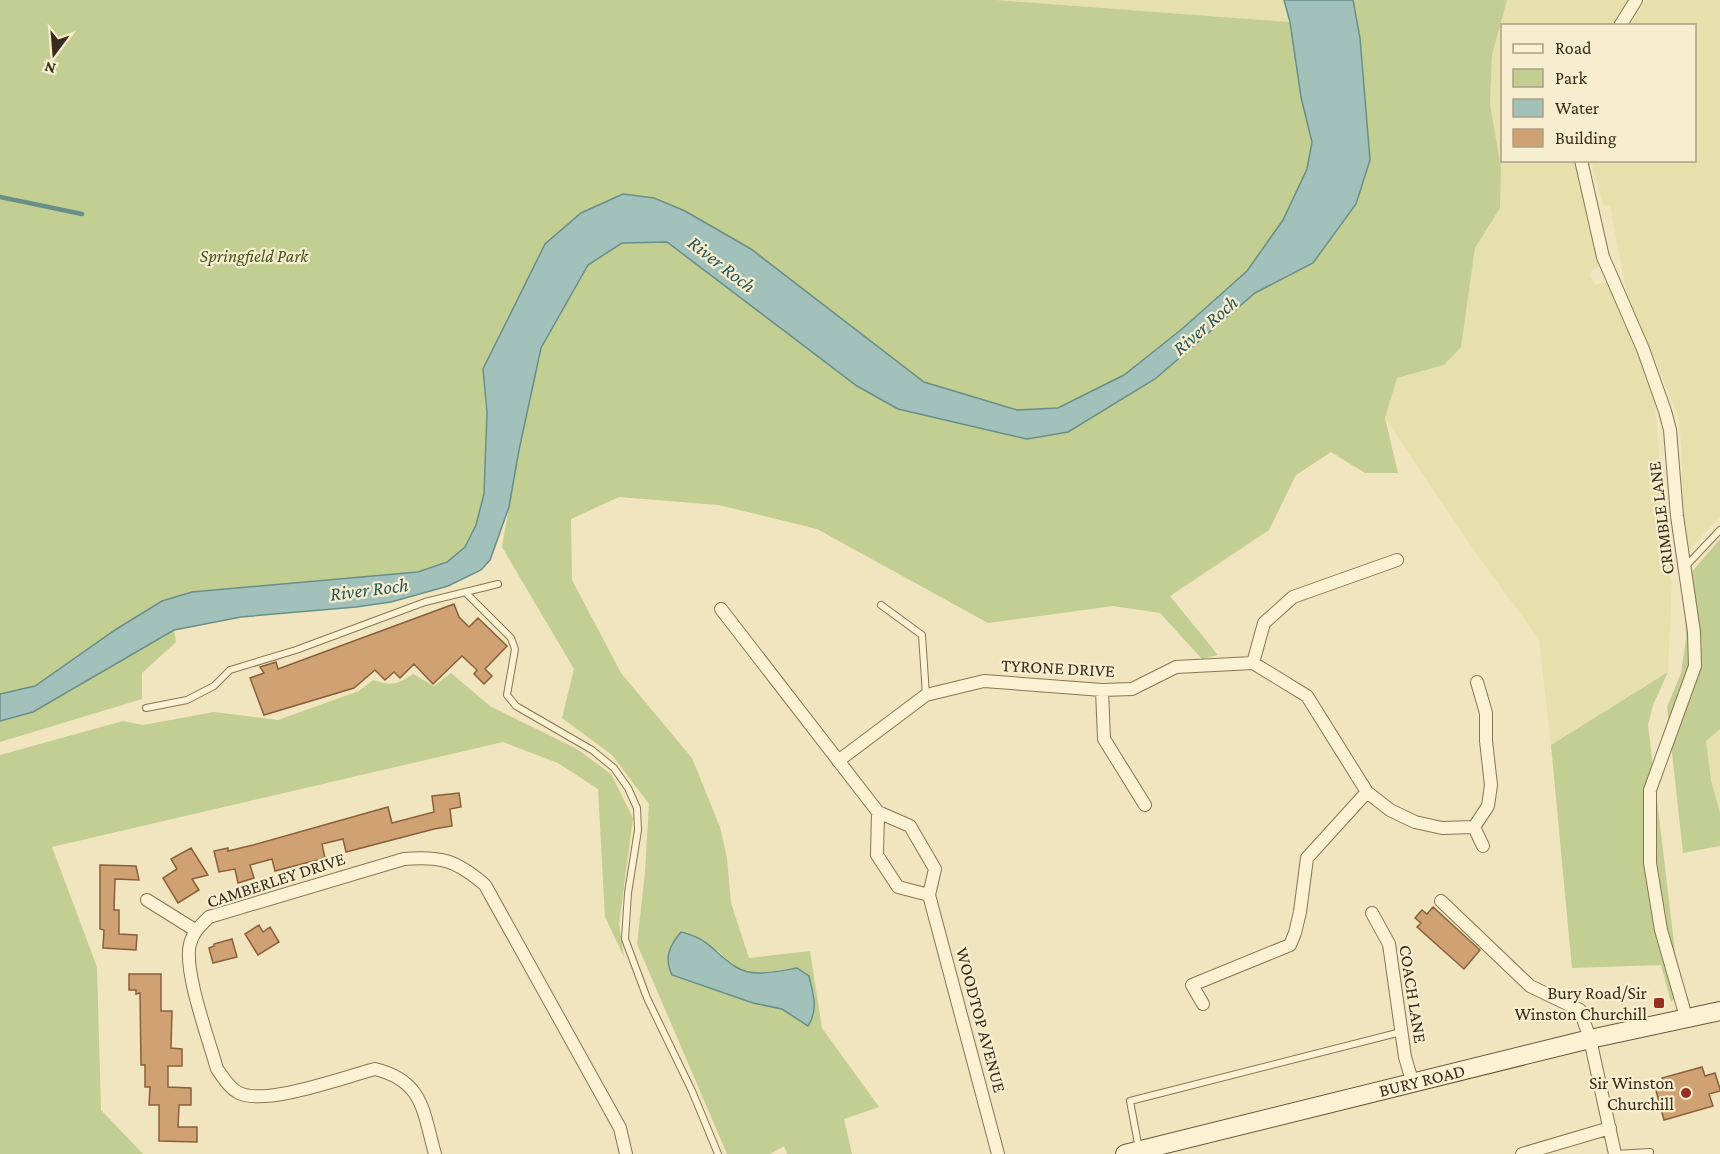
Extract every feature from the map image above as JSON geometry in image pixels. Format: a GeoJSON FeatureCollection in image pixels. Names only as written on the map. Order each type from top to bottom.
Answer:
{"type":"FeatureCollection","features":[{"type":"Feature","properties":{"kind":"main road","name":"BURY ROAD"},"geometry":{"type":"LineString","coordinates":[[1132,1152],[1590,1039],[1720,1011]]}},
{"type":"Feature","properties":{"kind":"street"},"geometry":{"type":"LineString","coordinates":[[1621,24],[1636,0]]}},
{"type":"Feature","properties":{"kind":"street","name":"CRIMBLE LANE"},"geometry":{"type":"LineString","coordinates":[[1581,162],[1603,257],[1643,349],[1670,430],[1677,516],[1694,632],[1695,666],[1650,790],[1650,863],[1662,930],[1686,1017]]}},
{"type":"Feature","properties":{"kind":"street"},"geometry":{"type":"LineString","coordinates":[[1397,560],[1293,597],[1264,623],[1253,663],[1307,696],[1367,792],[1390,810],[1416,822],[1442,828],[1474,828]]}},
{"type":"Feature","properties":{"kind":"street","name":"WOODTOP AVENUE"},"geometry":{"type":"LineString","coordinates":[[721,609],[878,812],[910,826],[935,869],[929,896],[998,1154]]}},
{"type":"Feature","properties":{"kind":"street","name":"TYRONE DRIVE"},"geometry":{"type":"LineString","coordinates":[[838,761],[926,695],[984,681],[1102,690],[1132,689],[1176,666],[1253,663]]}},
{"type":"Feature","properties":{"kind":"street"},"geometry":{"type":"LineString","coordinates":[[1474,828],[1488,806],[1491,785],[1486,741],[1486,713],[1477,682]]}},
{"type":"Feature","properties":{"kind":"street"},"geometry":{"type":"LineString","coordinates":[[1102,690],[1104,739],[1144,805]]}},
{"type":"Feature","properties":{"kind":"street"},"geometry":{"type":"LineString","coordinates":[[1203,1004],[1192,985],[1290,945],[1300,912],[1307,858],[1367,792]]}},
{"type":"Feature","properties":{"kind":"street"},"geometry":{"type":"LineString","coordinates":[[878,812],[877,855],[898,887],[929,896]]}},
{"type":"Feature","properties":{"kind":"street"},"geometry":{"type":"LineString","coordinates":[[1474,828],[1483,846]]}},
{"type":"Feature","properties":{"kind":"street","name":"CAMBERLEY DRIVE"},"geometry":{"type":"LineString","coordinates":[[435,1154],[418,1096],[405,1082],[391,1073],[375,1069],[271,1096],[253,1096],[238,1092],[227,1083],[217,1069],[188,965],[190,945],[195,930],[209,917],[404,859],[430,857],[451,861],[469,870],[484,885],[620,1128],[626,1154]]}},
{"type":"Feature","properties":{"kind":"street"},"geometry":{"type":"LineString","coordinates":[[147,899],[195,930]]}},
{"type":"Feature","properties":{"kind":"street"},"geometry":{"type":"LineString","coordinates":[[1441,901],[1530,986],[1580,1010],[1590,1039],[1615,1154]]}},
{"type":"Feature","properties":{"kind":"street","name":"COACH LANE"},"geometry":{"type":"LineString","coordinates":[[1372,913],[1389,944],[1405,1057],[1413,1084]]}},
{"type":"Feature","properties":{"kind":"street"},"geometry":{"type":"LineString","coordinates":[[1522,1154],[1610,1128]]}},
{"type":"Feature","properties":{"kind":"lane"},"geometry":{"type":"LineString","coordinates":[[1684,568],[1720,530]]}},
{"type":"Feature","properties":{"kind":"lane"},"geometry":{"type":"LineString","coordinates":[[146,708],[187,700],[214,686],[230,670],[296,650],[425,602],[498,584]]}},
{"type":"Feature","properties":{"kind":"lane"},"geometry":{"type":"LineString","coordinates":[[465,592],[511,638],[515,648],[507,695],[516,706],[592,750],[614,768],[628,788],[637,808],[638,830],[628,893],[625,939],[647,998],[692,1091],[718,1154]]}},
{"type":"Feature","properties":{"kind":"lane"},"geometry":{"type":"LineString","coordinates":[[881,605],[922,635],[926,695]]}},
{"type":"Feature","properties":{"kind":"lane"},"geometry":{"type":"LineString","coordinates":[[1132,1152],[1130,1101],[1402,1032]]}},
{"type":"Feature","properties":{"kind":"lane"},"geometry":{"type":"LineString","coordinates":[[1615,1154],[1650,1152]]}},
{"type":"Feature","properties":{"kind":"shaded area"},"geometry":{"type":"Polygon","coordinates":[[[996,0],[1284,0],[1290,22],[996,0]]]}},
{"type":"Feature","properties":{"kind":"shaded area"},"geometry":{"type":"Polygon","coordinates":[[[1507,0],[1628,0],[1613,24],[1501,24],[1501,162],[1575,162],[1602,264],[1589,274],[1595,285],[1610,280],[1655,405],[1660,470],[1660,532],[1672,582],[1668,672],[1551,745],[1539,639],[1480,559],[1385,418],[1397,378],[1444,365],[1461,347],[1475,248],[1500,208],[1501,168],[1490,104],[1492,55],[1507,0]]]}},
{"type":"Feature","properties":{"kind":"shaded area"},"geometry":{"type":"Polygon","coordinates":[[[1646,0],[1720,0],[1720,516],[1687,553],[1682,547],[1682,453],[1678,415],[1626,291],[1610,205],[1603,206],[1591,162],[1696,162],[1696,24],[1631,24],[1646,0]]]}},
{"type":"Feature","properties":{"kind":"shaded area"},"geometry":{"type":"Polygon","coordinates":[[[1720,729],[1720,813],[1711,780],[1706,741],[1720,729]]]}},
{"type":"Feature","properties":{"kind":"green space","name":"Springfield Park"},"geometry":{"type":"Polygon","coordinates":[[[0,0],[996,0],[1290,22],[1301,97],[1312,142],[1307,169],[1283,220],[1247,271],[1182,329],[1124,375],[1058,408],[1017,410],[924,382],[751,249],[685,211],[654,198],[483,368],[487,436],[484,489],[480,513],[473,534],[463,549],[453,557],[418,572],[192,592],[162,601],[115,630],[35,686],[0,694],[0,0]]]}},
{"type":"Feature","properties":{"kind":"green space"},"geometry":{"type":"Polygon","coordinates":[[[1353,0],[1507,0],[1492,55],[1490,104],[1501,168],[1500,208],[1475,248],[1461,347],[1444,365],[1397,378],[1385,418],[1398,473],[1365,473],[1331,452],[1296,475],[1269,530],[1170,596],[1218,655],[1202,659],[1160,613],[1113,606],[988,623],[817,529],[719,505],[619,497],[571,519],[572,580],[621,673],[692,758],[720,827],[727,858],[731,903],[749,958],[810,951],[822,1028],[879,1107],[844,1119],[852,1154],[787,1154],[784,1146],[770,1154],[727,1154],[637,944],[645,872],[649,804],[612,755],[562,718],[574,669],[502,547],[519,450],[541,348],[588,265],[622,243],[666,241],[857,386],[897,409],[1027,439],[1155,379],[1255,293],[1313,263],[1356,204],[1370,160],[1360,38],[1353,0]],[[718,951],[672,975],[753,1003],[782,1009],[808,1026],[812,1018],[814,1003],[797,968],[761,973],[737,969],[718,951]]]}},
{"type":"Feature","properties":{"kind":"green space"},"geometry":{"type":"Polygon","coordinates":[[[1720,539],[1720,729],[1706,741],[1711,780],[1720,813],[1720,846],[1683,853],[1667,707],[1681,673],[1686,639],[1684,581],[1720,539]]]}},
{"type":"Feature","properties":{"kind":"green space"},"geometry":{"type":"Polygon","coordinates":[[[174,630],[176,642],[142,673],[142,699],[0,742],[0,721],[33,712],[174,630]]]}},
{"type":"Feature","properties":{"kind":"green space"},"geometry":{"type":"Polygon","coordinates":[[[1668,672],[1653,705],[1648,725],[1680,993],[1671,1002],[1661,965],[1572,968],[1551,745],[1668,672]]]}},
{"type":"Feature","properties":{"kind":"green space"},"geometry":{"type":"Polygon","coordinates":[[[451,673],[490,706],[577,749],[611,774],[633,818],[619,924],[624,957],[605,917],[598,789],[558,763],[503,742],[52,847],[97,967],[101,1110],[143,1154],[0,1154],[0,755],[123,721],[143,725],[214,712],[278,720],[359,691],[373,680],[394,683],[413,674],[434,686],[451,673]]]}},
{"type":"Feature","properties":{"kind":"water","name":"River Roch"},"geometry":{"type":"Polygon","coordinates":[[[1284,0],[1353,0],[1360,38],[1370,160],[1356,204],[1313,263],[1255,293],[1155,379],[1068,432],[1027,439],[898,409],[857,386],[667,242],[622,243],[588,265],[541,348],[509,507],[490,560],[481,570],[448,586],[391,602],[241,617],[174,630],[33,712],[0,721],[0,694],[35,686],[115,630],[162,601],[192,592],[418,572],[447,562],[465,547],[476,525],[484,494],[487,412],[483,369],[545,244],[581,213],[623,194],[654,198],[685,211],[751,249],[924,382],[1017,410],[1058,408],[1124,375],[1182,329],[1247,271],[1283,220],[1307,169],[1312,142],[1301,97],[1290,22],[1284,0]]]}},
{"type":"Feature","properties":{"kind":"water"},"geometry":{"type":"Polygon","coordinates":[[[681,932],[706,942],[728,962],[743,970],[766,973],[797,968],[809,976],[814,1007],[808,1026],[782,1009],[753,1003],[672,975],[668,963],[669,952],[681,932]]]}},
{"type":"Feature","properties":{"kind":"building"},"geometry":{"type":"Polygon","coordinates":[[[454,604],[459,617],[469,627],[478,618],[507,646],[485,669],[492,676],[484,684],[474,674],[477,670],[462,656],[433,684],[414,664],[400,678],[394,672],[385,680],[375,670],[354,688],[264,715],[250,678],[264,673],[260,667],[276,662],[278,669],[454,604]]]}},
{"type":"Feature","properties":{"kind":"building"},"geometry":{"type":"Polygon","coordinates":[[[459,793],[461,807],[450,809],[452,826],[346,852],[343,839],[322,844],[325,858],[275,871],[272,859],[250,865],[254,878],[238,883],[235,869],[219,872],[214,851],[228,848],[228,851],[253,845],[388,807],[392,823],[434,812],[432,796],[459,793]]]}},
{"type":"Feature","properties":{"kind":"building"},"geometry":{"type":"Polygon","coordinates":[[[191,848],[208,875],[192,879],[199,890],[178,903],[163,878],[177,869],[171,859],[191,848]]]}},
{"type":"Feature","properties":{"kind":"building"},"geometry":{"type":"Polygon","coordinates":[[[100,865],[136,866],[139,880],[115,879],[114,910],[119,910],[119,934],[137,935],[136,950],[103,948],[104,930],[100,929],[100,865]]]}},
{"type":"Feature","properties":{"kind":"building"},"geometry":{"type":"Polygon","coordinates":[[[1433,907],[1480,950],[1464,969],[1417,927],[1421,923],[1415,918],[1422,910],[1427,914],[1433,907]]]}},
{"type":"Feature","properties":{"kind":"building"},"geometry":{"type":"Polygon","coordinates":[[[259,925],[263,932],[270,927],[279,942],[258,955],[245,934],[259,925]]]}},
{"type":"Feature","properties":{"kind":"building"},"geometry":{"type":"Polygon","coordinates":[[[232,939],[237,957],[213,963],[209,948],[214,944],[232,939]]]}},
{"type":"Feature","properties":{"kind":"building"},"geometry":{"type":"Polygon","coordinates":[[[129,974],[161,974],[161,1011],[172,1011],[171,1048],[182,1049],[182,1066],[168,1066],[168,1087],[191,1088],[191,1105],[179,1105],[178,1127],[197,1127],[197,1142],[159,1141],[159,1105],[149,1105],[150,1087],[145,1087],[145,1065],[141,1065],[140,993],[136,994],[136,990],[129,990],[129,974]]]}},
{"type":"Feature","properties":{"kind":"building","name":"Sir Winston Churchill"},"geometry":{"type":"Polygon","coordinates":[[[1702,1067],[1705,1076],[1715,1073],[1720,1089],[1720,1091],[1709,1094],[1713,1106],[1664,1120],[1655,1087],[1664,1085],[1662,1078],[1702,1067]]]}},
{"type":"Feature","properties":{"kind":"waterway"},"geometry":{"type":"LineString","coordinates":[[0,197],[82,214]]}},
{"type":"Feature","properties":{"kind":"place","name":"Bury Road/Sir Winston Churchill"},"geometry":{"type":"Point","coordinates":[1659,1003]}},
{"type":"Feature","properties":{"kind":"place","name":"Sir Winston Churchill"},"geometry":{"type":"Point","coordinates":[1686,1093]}}]}
